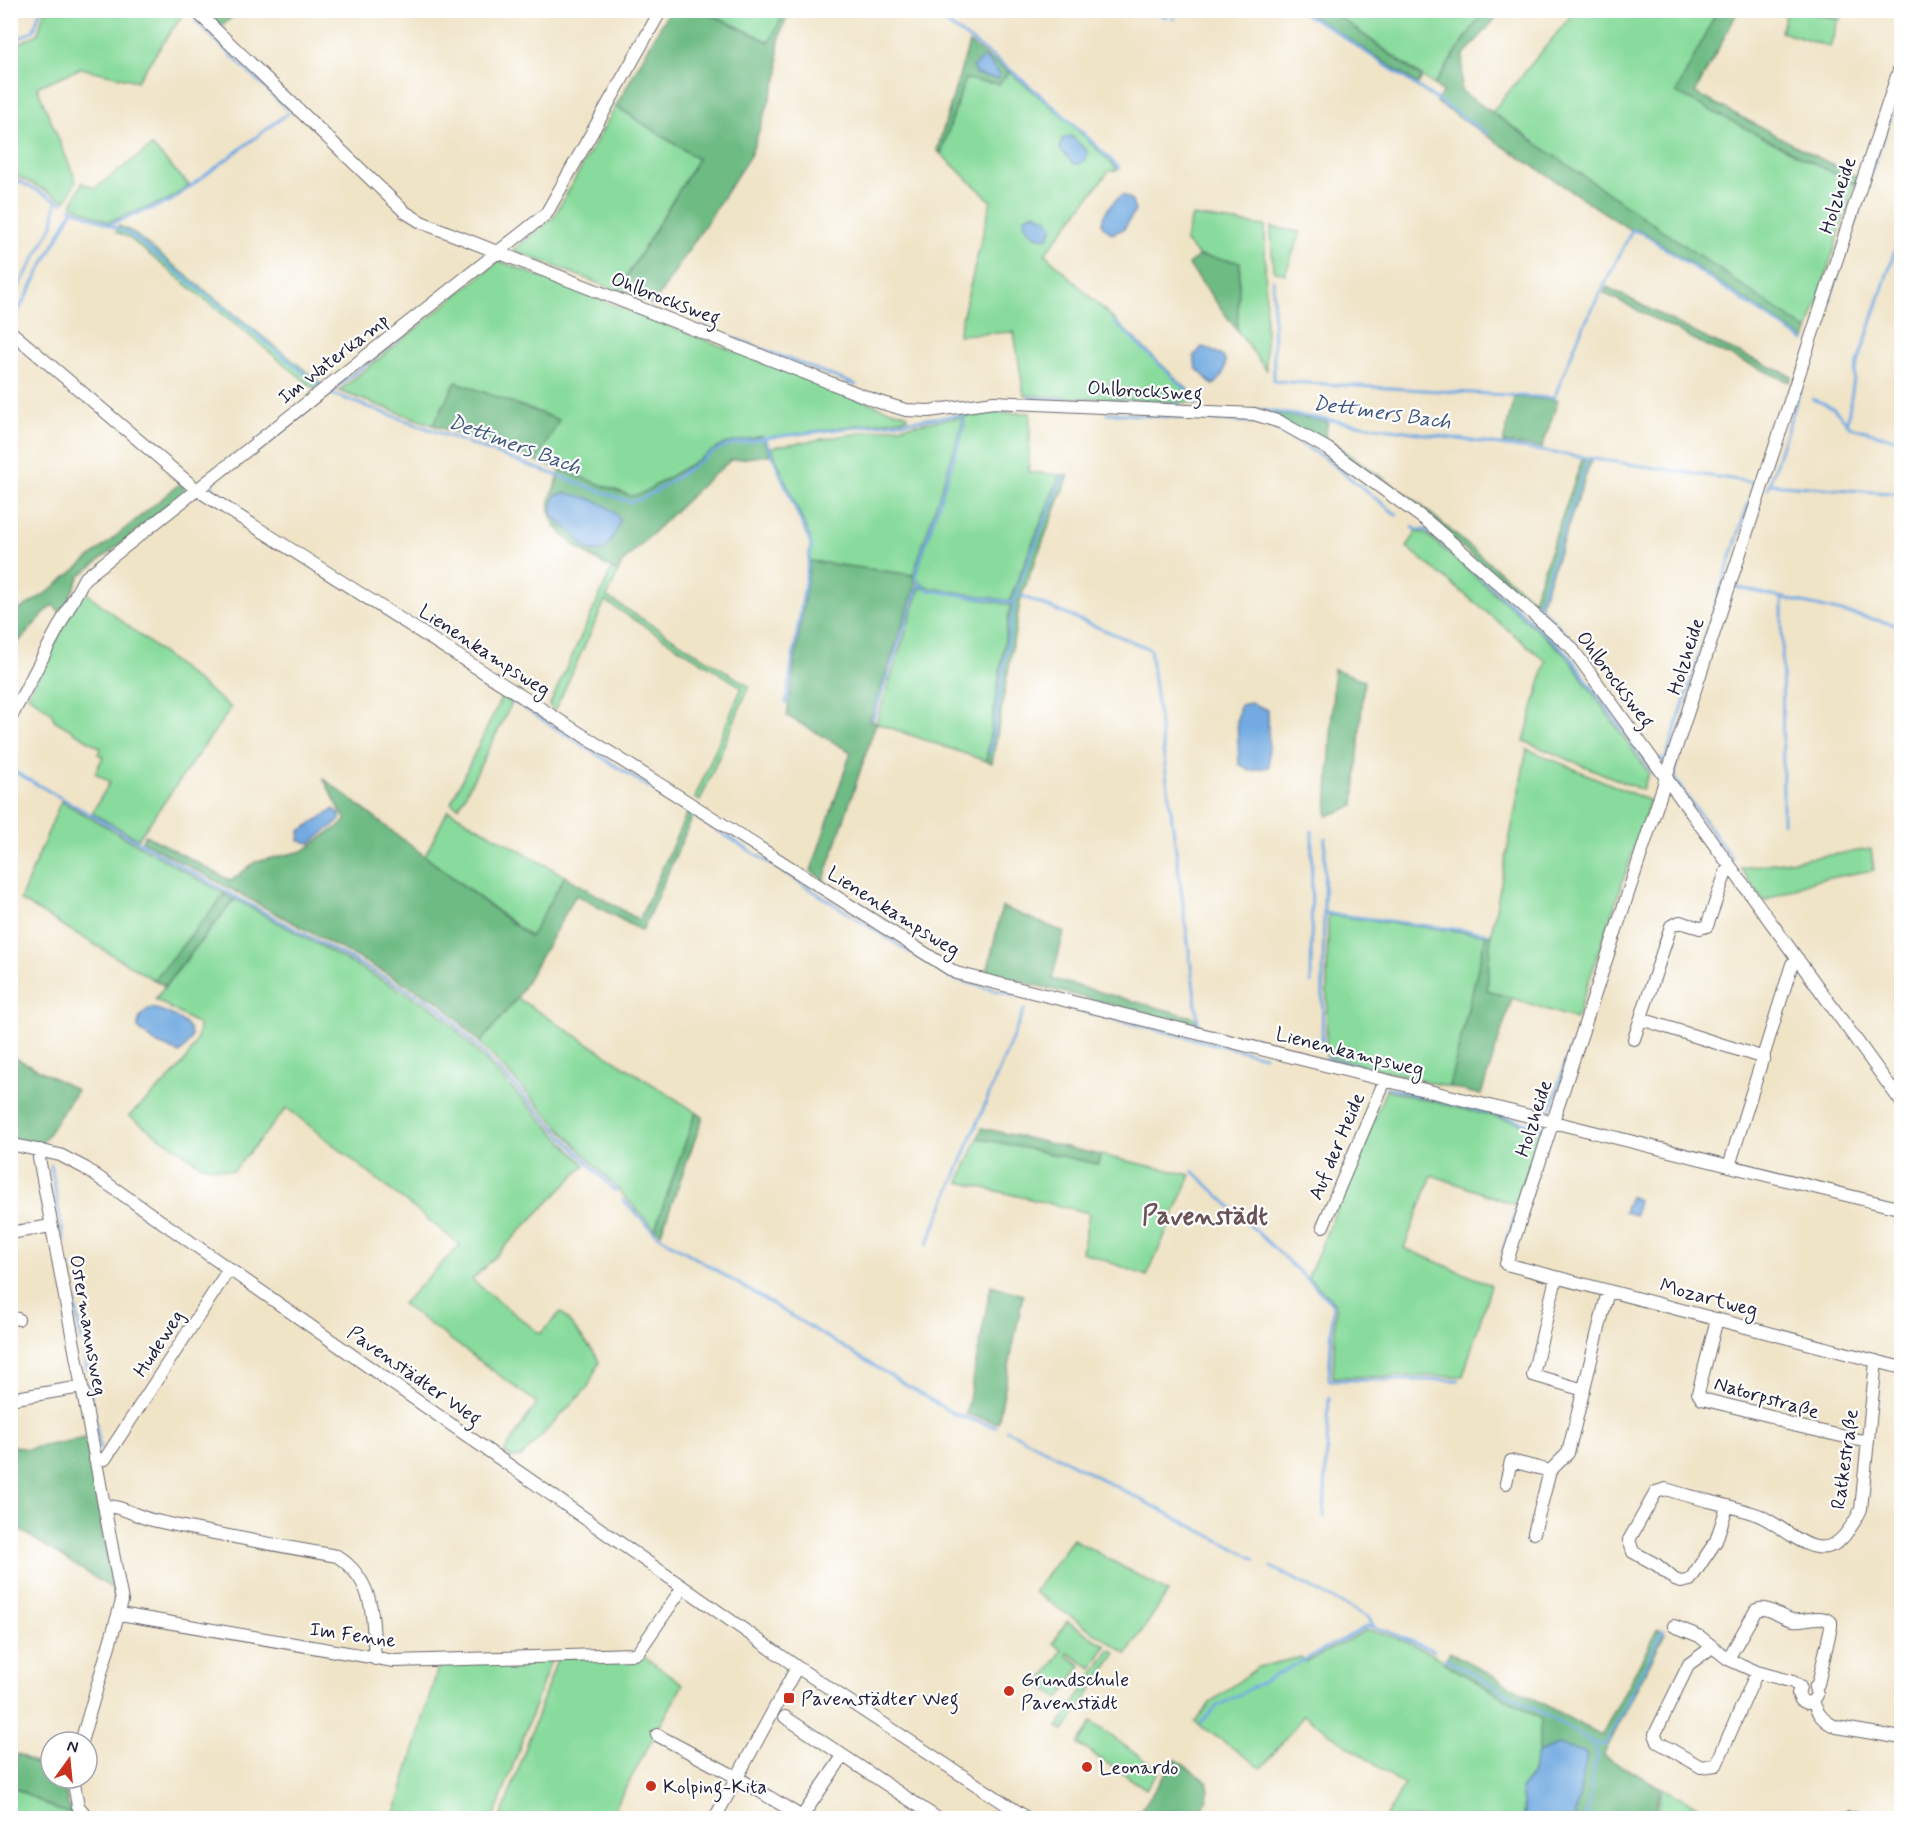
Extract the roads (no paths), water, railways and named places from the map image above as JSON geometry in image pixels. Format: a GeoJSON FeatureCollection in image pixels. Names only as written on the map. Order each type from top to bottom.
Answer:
{"type":"FeatureCollection","features":[{"type":"Feature","properties":{"kind":"street","name":"Ohlbrocksweg"},"geometry":{"type":"LineString","coordinates":[[195,10],[405,212],[421,222],[879,402],[906,410],[929,411],[994,402],[1254,414],[1280,422],[1328,449],[1428,522],[1571,647],[1902,1103]]}},
{"type":"Feature","properties":{"kind":"street","name":"Im Waterkamp"},"geometry":{"type":"LineString","coordinates":[[10,719],[84,579],[196,489],[335,383],[546,214],[662,10]]}},
{"type":"Feature","properties":{"kind":"street","name":"Holzheide"},"geometry":{"type":"LineString","coordinates":[[1506,1264],[1902,61]]}},
{"type":"Feature","properties":{"kind":"street","name":"Lienenkampsweg"},"geometry":{"type":"LineString","coordinates":[[10,331],[196,489],[942,966],[1022,990],[1902,1209]]}},
{"type":"Feature","properties":{"kind":"street"},"geometry":{"type":"LineString","coordinates":[[1634,1039],[1671,926],[1680,922],[1700,928],[1707,926],[1726,872],[1731,868]]}},
{"type":"Feature","properties":{"kind":"street"},"geometry":{"type":"LineString","coordinates":[[1729,1166],[1792,964],[1798,958]]}},
{"type":"Feature","properties":{"kind":"street"},"geometry":{"type":"LineString","coordinates":[[1641,1018],[1764,1058]]}},
{"type":"Feature","properties":{"kind":"street","name":"Auf der Heide"},"geometry":{"type":"LineString","coordinates":[[1323,1226],[1385,1080]]}},
{"type":"Feature","properties":{"kind":"street","name":"Pavenstädter Weg"},"geometry":{"type":"LineString","coordinates":[[10,1144],[73,1160],[797,1667],[1027,1818]]}},
{"type":"Feature","properties":{"kind":"street","name":"Ostermannsweg"},"geometry":{"type":"LineString","coordinates":[[40,1150],[39,1158],[51,1226],[122,1601],[120,1614]]}},
{"type":"Feature","properties":{"kind":"street"},"geometry":{"type":"LineString","coordinates":[[10,1233],[51,1226]]}},
{"type":"Feature","properties":{"kind":"street","name":"Mozartweg"},"geometry":{"type":"LineString","coordinates":[[1506,1264],[1902,1368]]}},
{"type":"Feature","properties":{"kind":"street","name":"Hudeweg"},"geometry":{"type":"LineString","coordinates":[[95,1460],[105,1459],[229,1269]]}},
{"type":"Feature","properties":{"kind":"street"},"geometry":{"type":"LineString","coordinates":[[1556,1278],[1533,1375],[1584,1390]]}},
{"type":"Feature","properties":{"kind":"street"},"geometry":{"type":"LineString","coordinates":[[1534,1533],[1550,1471],[1568,1453],[1608,1291]]}},
{"type":"Feature","properties":{"kind":"street","name":"Natorpstraße"},"geometry":{"type":"LineString","coordinates":[[1717,1320],[1698,1393],[1702,1399],[1771,1416],[1788,1424],[1868,1442]]}},
{"type":"Feature","properties":{"kind":"street","name":"Ratkestraße"},"geometry":{"type":"LineString","coordinates":[[1727,1507],[1716,1541],[1690,1580],[1681,1582],[1675,1580],[1657,1565],[1633,1552],[1630,1546],[1629,1540],[1656,1492],[1666,1489],[1758,1514],[1815,1548],[1839,1542],[1858,1518],[1861,1509],[1876,1361]]}},
{"type":"Feature","properties":{"kind":"street"},"geometry":{"type":"LineString","coordinates":[[10,1399],[81,1387]]}},
{"type":"Feature","properties":{"kind":"street"},"geometry":{"type":"LineString","coordinates":[[1506,1483],[1512,1461],[1550,1471]]}},
{"type":"Feature","properties":{"kind":"street"},"geometry":{"type":"LineString","coordinates":[[104,1506],[114,1505],[135,1516],[170,1524],[337,1556],[349,1564],[370,1595],[375,1659]]}},
{"type":"Feature","properties":{"kind":"street","name":"Im Fenne"},"geometry":{"type":"LineString","coordinates":[[120,1614],[394,1661],[634,1654],[639,1651],[683,1587]]}},
{"type":"Feature","properties":{"kind":"street"},"geometry":{"type":"LineString","coordinates":[[1728,1659],[1756,1610],[1766,1608],[1790,1620],[1824,1618],[1831,1622],[1831,1627],[1818,1684],[1815,1687],[1817,1695],[1813,1701],[1807,1703],[1801,1700],[1798,1694],[1800,1687],[1805,1684],[1815,1687]]}},
{"type":"Feature","properties":{"kind":"street"},"geometry":{"type":"LineString","coordinates":[[85,1730],[120,1614]]}},
{"type":"Feature","properties":{"kind":"street"},"geometry":{"type":"LineString","coordinates":[[1674,1626],[1699,1636],[1711,1648],[1728,1659],[1757,1672],[1793,1682],[1800,1687]]}},
{"type":"Feature","properties":{"kind":"street"},"geometry":{"type":"LineString","coordinates":[[1711,1648],[1689,1664],[1655,1734],[1658,1742],[1701,1767],[1716,1765],[1757,1672]]}},
{"type":"Feature","properties":{"kind":"street"},"geometry":{"type":"LineString","coordinates":[[715,1818],[797,1667]]}},
{"type":"Feature","properties":{"kind":"street"},"geometry":{"type":"LineString","coordinates":[[1813,1701],[1816,1710],[1830,1725],[1902,1738]]}},
{"type":"Feature","properties":{"kind":"street"},"geometry":{"type":"LineString","coordinates":[[785,1717],[937,1818]]}},
{"type":"Feature","properties":{"kind":"street"},"geometry":{"type":"LineString","coordinates":[[657,1735],[738,1778],[802,1818],[843,1756]]}},
{"type":"Feature","properties":{"kind":"street"},"geometry":{"type":"LineString","coordinates":[[75,1790],[78,1806],[88,1818]]}},
{"type":"Feature","properties":{"kind":"street"},"geometry":{"type":"LineString","coordinates":[[1850,1818],[1864,1818]]}},
{"type":"Feature","properties":{"kind":"water"},"geometry":{"type":"Polygon","coordinates":[[[982,58],[987,59],[1000,75],[998,79],[975,74],[973,67],[982,58]]]}},
{"type":"Feature","properties":{"kind":"water"},"geometry":{"type":"Polygon","coordinates":[[[1071,136],[1087,151],[1086,158],[1079,164],[1074,164],[1060,149],[1062,139],[1071,136]]]}},
{"type":"Feature","properties":{"kind":"water"},"geometry":{"type":"Polygon","coordinates":[[[1122,195],[1131,199],[1135,211],[1124,229],[1112,234],[1102,225],[1102,221],[1108,208],[1122,195]]]}},
{"type":"Feature","properties":{"kind":"water"},"geometry":{"type":"Polygon","coordinates":[[[1034,213],[1048,219],[1053,227],[1048,237],[1035,235],[1026,226],[1024,218],[1034,213]]]}},
{"type":"Feature","properties":{"kind":"water"},"geometry":{"type":"Polygon","coordinates":[[[1202,347],[1224,358],[1225,367],[1222,376],[1213,385],[1196,368],[1194,356],[1202,347]]]}},
{"type":"Feature","properties":{"kind":"water"},"geometry":{"type":"Polygon","coordinates":[[[565,493],[603,504],[616,514],[620,520],[616,532],[604,551],[589,551],[552,514],[556,495],[565,493]]]}},
{"type":"Feature","properties":{"kind":"water"},"geometry":{"type":"Polygon","coordinates":[[[1251,703],[1268,710],[1269,767],[1251,771],[1239,764],[1237,721],[1240,705],[1251,703]]]}},
{"type":"Feature","properties":{"kind":"water"},"geometry":{"type":"Polygon","coordinates":[[[334,809],[340,814],[340,820],[311,843],[299,841],[300,831],[334,809]]]}},
{"type":"Feature","properties":{"kind":"water"},"geometry":{"type":"Polygon","coordinates":[[[151,1008],[170,1014],[188,1026],[191,1037],[180,1053],[156,1043],[138,1028],[141,1016],[151,1008]]]}},
{"type":"Feature","properties":{"kind":"water"},"geometry":{"type":"Polygon","coordinates":[[[1630,1196],[1638,1200],[1635,1215],[1624,1212],[1630,1196]]]}},
{"type":"Feature","properties":{"kind":"water"},"geometry":{"type":"Polygon","coordinates":[[[1557,1745],[1584,1752],[1587,1756],[1575,1818],[1525,1818],[1521,1789],[1531,1775],[1538,1753],[1557,1745]]]}},
{"type":"Feature","properties":{"kind":"waterway","name":"Dettmers Bach"},"geometry":{"type":"LineString","coordinates":[[10,43],[34,30],[40,10]]}},
{"type":"Feature","properties":{"kind":"waterway"},"geometry":{"type":"LineString","coordinates":[[925,10],[952,27],[1027,83],[1119,168]]}},
{"type":"Feature","properties":{"kind":"waterway"},"geometry":{"type":"LineString","coordinates":[[1151,10],[1166,17]]}},
{"type":"Feature","properties":{"kind":"waterway"},"geometry":{"type":"LineString","coordinates":[[1173,19],[1179,10]]}},
{"type":"Feature","properties":{"kind":"waterway"},"geometry":{"type":"LineString","coordinates":[[1297,10],[1330,28],[1488,134]]}},
{"type":"Feature","properties":{"kind":"waterway"},"geometry":{"type":"LineString","coordinates":[[196,21],[287,109]]}},
{"type":"Feature","properties":{"kind":"waterway"},"geometry":{"type":"LineString","coordinates":[[1768,488],[1895,101]]}},
{"type":"Feature","properties":{"kind":"waterway"},"geometry":{"type":"LineString","coordinates":[[110,224],[171,201],[288,113]]}},
{"type":"Feature","properties":{"kind":"waterway","name":"Dettmers Bach"},"geometry":{"type":"LineString","coordinates":[[10,177],[62,203]]}},
{"type":"Feature","properties":{"kind":"waterway"},"geometry":{"type":"LineString","coordinates":[[10,303],[53,225],[56,201]]}},
{"type":"Feature","properties":{"kind":"waterway","name":"Dettmers Bach"},"geometry":{"type":"LineString","coordinates":[[71,208],[130,234],[322,387]]}},
{"type":"Feature","properties":{"kind":"waterway"},"geometry":{"type":"LineString","coordinates":[[13,321],[73,209]]}},
{"type":"Feature","properties":{"kind":"waterway"},"geometry":{"type":"LineString","coordinates":[[1847,424],[1855,372],[1902,229]]}},
{"type":"Feature","properties":{"kind":"waterway"},"geometry":{"type":"LineString","coordinates":[[1273,280],[1274,381],[1554,398],[1580,333],[1632,230],[1642,233],[1804,341]]}},
{"type":"Feature","properties":{"kind":"waterway"},"geometry":{"type":"LineString","coordinates":[[1115,322],[1196,399],[1196,405]]}},
{"type":"Feature","properties":{"kind":"waterway"},"geometry":{"type":"LineString","coordinates":[[705,327],[856,385]]}},
{"type":"Feature","properties":{"kind":"waterway"},"geometry":{"type":"LineString","coordinates":[[268,441],[399,338]]}},
{"type":"Feature","properties":{"kind":"waterway","name":"Dettmers Bach"},"geometry":{"type":"LineString","coordinates":[[327,392],[630,502],[652,494],[712,453],[733,444],[765,438],[1011,409]]}},
{"type":"Feature","properties":{"kind":"waterway","name":"Dettmers Bach"},"geometry":{"type":"LineString","coordinates":[[1028,398],[1180,405]]}},
{"type":"Feature","properties":{"kind":"waterway"},"geometry":{"type":"LineString","coordinates":[[1813,399],[1833,408],[1851,427],[1902,441]]}},
{"type":"Feature","properties":{"kind":"waterway","name":"Dettmers Bach"},"geometry":{"type":"LineString","coordinates":[[1255,409],[1758,483]]}},
{"type":"Feature","properties":{"kind":"waterway"},"geometry":{"type":"LineString","coordinates":[[1107,413],[1265,423],[1323,457],[1397,515]]}},
{"type":"Feature","properties":{"kind":"waterway"},"geometry":{"type":"LineString","coordinates":[[962,414],[964,425],[915,575],[919,584],[929,590],[1015,603]]}},
{"type":"Feature","properties":{"kind":"waterway"},"geometry":{"type":"LineString","coordinates":[[765,438],[811,545],[786,703]]}},
{"type":"Feature","properties":{"kind":"waterway"},"geometry":{"type":"LineString","coordinates":[[1576,644],[1538,605],[1588,458]]}},
{"type":"Feature","properties":{"kind":"waterway"},"geometry":{"type":"LineString","coordinates":[[990,752],[1016,591],[1063,476]]}},
{"type":"Feature","properties":{"kind":"waterway"},"geometry":{"type":"LineString","coordinates":[[1660,759],[1662,762],[1666,758],[1755,483]]}},
{"type":"Feature","properties":{"kind":"waterway"},"geometry":{"type":"LineString","coordinates":[[213,484],[211,490],[216,495]]}},
{"type":"Feature","properties":{"kind":"waterway","name":"Dettmers Bach"},"geometry":{"type":"LineString","coordinates":[[1769,484],[1902,494]]}},
{"type":"Feature","properties":{"kind":"waterway"},"geometry":{"type":"LineString","coordinates":[[1413,527],[1417,530],[1427,530],[1567,653],[1657,778]]}},
{"type":"Feature","properties":{"kind":"waterway"},"geometry":{"type":"LineString","coordinates":[[873,719],[919,584]]}},
{"type":"Feature","properties":{"kind":"waterway"},"geometry":{"type":"LineString","coordinates":[[1735,587],[1902,626]]}},
{"type":"Feature","properties":{"kind":"waterway"},"geometry":{"type":"LineString","coordinates":[[1017,594],[1150,649],[1199,1028],[1196,1027]]}},
{"type":"Feature","properties":{"kind":"waterway"},"geometry":{"type":"LineString","coordinates":[[1782,597],[1783,823]]}},
{"type":"Feature","properties":{"kind":"waterway"},"geometry":{"type":"LineString","coordinates":[[505,696],[951,978],[1018,996]]}},
{"type":"Feature","properties":{"kind":"waterway"},"geometry":{"type":"LineString","coordinates":[[1676,765],[1675,780],[1732,859]]}},
{"type":"Feature","properties":{"kind":"waterway"},"geometry":{"type":"LineString","coordinates":[[10,769],[234,896],[439,1007],[615,1191]]}},
{"type":"Feature","properties":{"kind":"waterway"},"geometry":{"type":"LineString","coordinates":[[1311,983],[1312,831]]}},
{"type":"Feature","properties":{"kind":"waterway"},"geometry":{"type":"LineString","coordinates":[[1322,1049],[1325,838]]}},
{"type":"Feature","properties":{"kind":"waterway"},"geometry":{"type":"LineString","coordinates":[[1324,913],[1486,933]]}},
{"type":"Feature","properties":{"kind":"waterway"},"geometry":{"type":"LineString","coordinates":[[1028,998],[1264,1056]]}},
{"type":"Feature","properties":{"kind":"waterway"},"geometry":{"type":"LineString","coordinates":[[927,1245],[1024,1010]]}},
{"type":"Feature","properties":{"kind":"waterway"},"geometry":{"type":"LineString","coordinates":[[1543,1114],[1550,1112],[1571,1046]]}},
{"type":"Feature","properties":{"kind":"waterway"},"geometry":{"type":"LineString","coordinates":[[1326,1059],[1377,1072]]}},
{"type":"Feature","properties":{"kind":"waterway"},"geometry":{"type":"LineString","coordinates":[[1386,1087],[1544,1127],[1503,1252]]}},
{"type":"Feature","properties":{"kind":"waterway"},"geometry":{"type":"LineString","coordinates":[[51,1165],[64,1241]]}},
{"type":"Feature","properties":{"kind":"waterway"},"geometry":{"type":"LineString","coordinates":[[1193,1171],[1333,1304],[1329,1380],[1459,1380]]}},
{"type":"Feature","properties":{"kind":"waterway"},"geometry":{"type":"LineString","coordinates":[[623,1200],[656,1234],[954,1414],[996,1427]]}},
{"type":"Feature","properties":{"kind":"waterway"},"geometry":{"type":"LineString","coordinates":[[68,1265],[72,1284]]}},
{"type":"Feature","properties":{"kind":"waterway"},"geometry":{"type":"LineString","coordinates":[[74,1298],[82,1342]]}},
{"type":"Feature","properties":{"kind":"waterway"},"geometry":{"type":"LineString","coordinates":[[84,1356],[87,1369]]}},
{"type":"Feature","properties":{"kind":"waterway"},"geometry":{"type":"LineString","coordinates":[[89,1383],[100,1449]]}},
{"type":"Feature","properties":{"kind":"waterway"},"geometry":{"type":"LineString","coordinates":[[1324,1517],[1329,1398]]}},
{"type":"Feature","properties":{"kind":"waterway"},"geometry":{"type":"LineString","coordinates":[[1007,1430],[1255,1559]]}},
{"type":"Feature","properties":{"kind":"waterway"},"geometry":{"type":"LineString","coordinates":[[1271,1567],[1368,1617],[1374,1627]]}},
{"type":"Feature","properties":{"kind":"waterway"},"geometry":{"type":"LineString","coordinates":[[1201,1723],[1216,1707],[1368,1626],[1387,1631],[1434,1651]]}},
{"type":"Feature","properties":{"kind":"waterway"},"geometry":{"type":"LineString","coordinates":[[1593,1742],[1606,1744],[1663,1630]]}},
{"type":"Feature","properties":{"kind":"waterway"},"geometry":{"type":"LineString","coordinates":[[1445,1658],[1593,1742],[1597,1753],[1586,1818]]}},
{"type":"Feature","properties":{"kind":"waterway"},"geometry":{"type":"LineString","coordinates":[[1836,1818],[1857,1810],[1876,1818]]}},
{"type":"Feature","properties":{"kind":"place","name":"Grundschule Pavenstädt"},"geometry":{"type":"Point","coordinates":[1009,1691]}},
{"type":"Feature","properties":{"kind":"place","name":"Pavenstädter Weg"},"geometry":{"type":"Point","coordinates":[789,1698]}},
{"type":"Feature","properties":{"kind":"place","name":"Leonardo"},"geometry":{"type":"Point","coordinates":[1087,1767]}},
{"type":"Feature","properties":{"kind":"place","name":"Kolping-Kita"},"geometry":{"type":"Point","coordinates":[651,1786]}},
{"type":"Feature","properties":{"kind":"district","name":"Pavenstädt"},"geometry":{"type":"Point","coordinates":[1205,1215]}}]}
